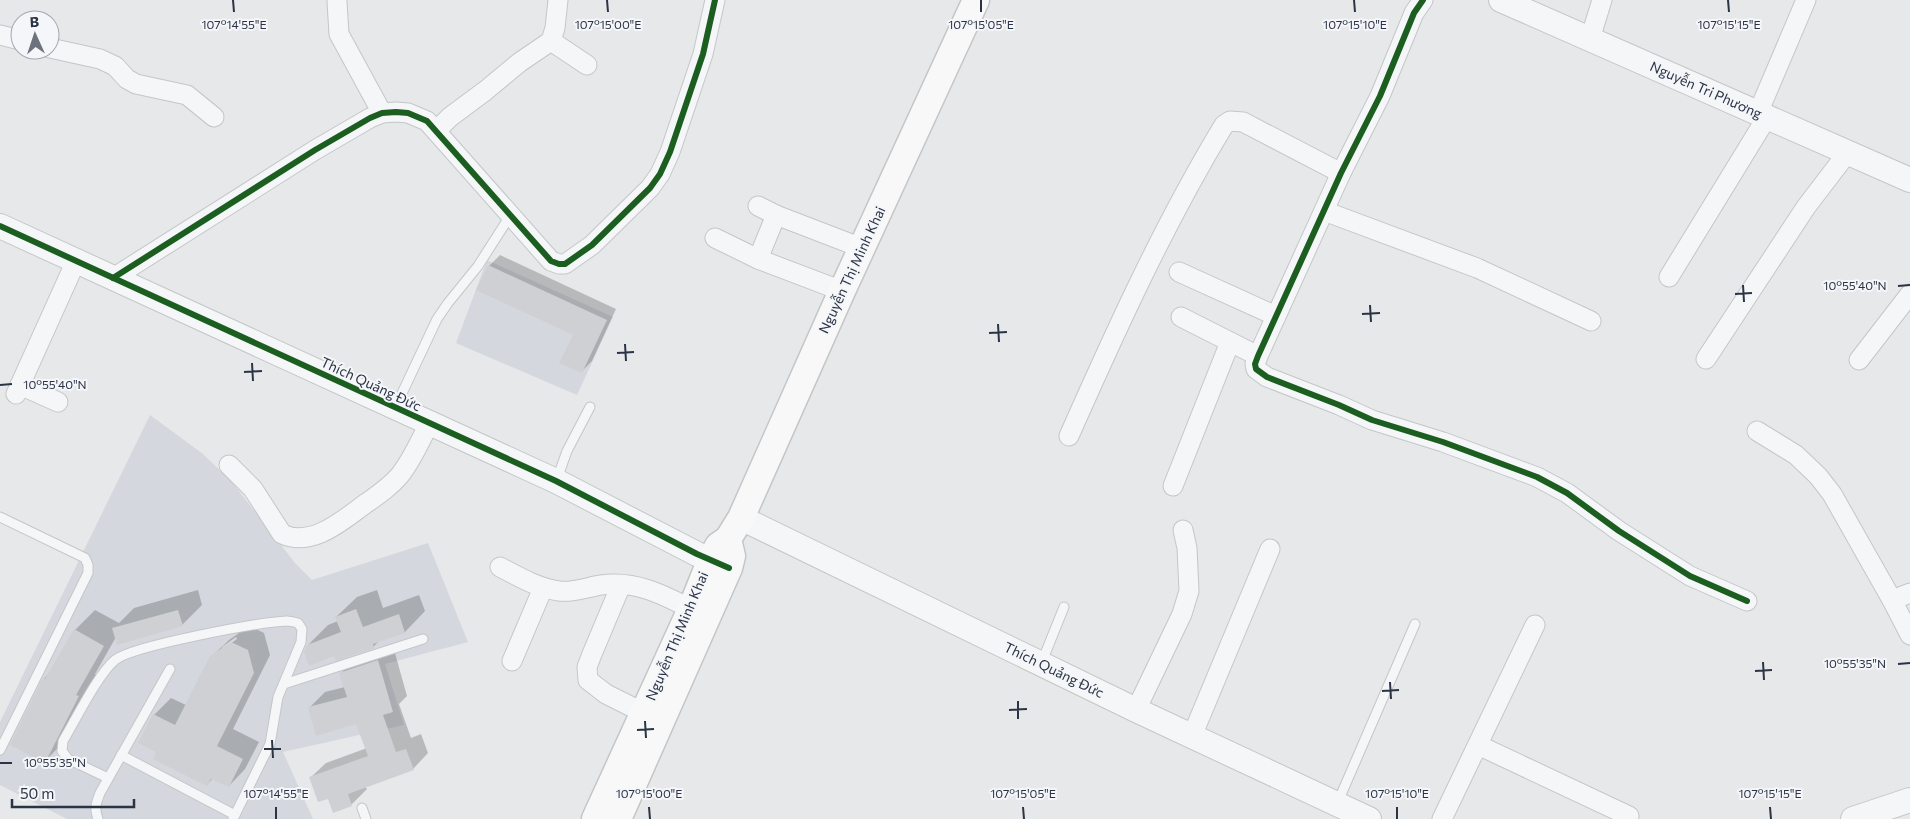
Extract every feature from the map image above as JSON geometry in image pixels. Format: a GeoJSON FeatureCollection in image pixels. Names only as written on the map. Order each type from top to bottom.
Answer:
{"type":"FeatureCollection","features":[{"type":"Feature","properties":{"kind":"main road","name":"Nguyễn Thị Minh Khai"},"geometry":{"type":"LineString","coordinates":[[618,819],[720,563],[718,546],[734,528],[976,0]]}},
{"type":"Feature","properties":{"kind":"main road","name":"Nguyễn Thị Minh Khai"},"geometry":{"type":"LineString","coordinates":[[595,819],[691,609],[720,563]]}},
{"type":"Feature","properties":{"kind":"street"},"geometry":{"type":"LineString","coordinates":[[436,130],[520,62],[551,41],[555,28],[558,0]]}},
{"type":"Feature","properties":{"kind":"street"},"geometry":{"type":"LineString","coordinates":[[113,278],[315,150],[370,118],[382,114],[408,113],[428,121],[551,261],[565,264],[592,245],[650,188],[666,165],[705,48],[715,0]]}},
{"type":"Feature","properties":{"kind":"street"},"geometry":{"type":"LineString","coordinates":[[1423,0],[1414,13],[1380,96],[1341,173],[1276,316],[1258,356],[1255,364],[1256,369],[1267,377],[1340,405],[1372,420],[1443,442],[1537,477],[1567,493],[1619,531],[1690,576],[1747,602]]}},
{"type":"Feature","properties":{"kind":"street","name":"Nguyễn Tri Phương"},"geometry":{"type":"LineString","coordinates":[[1502,0],[1910,180]]}},
{"type":"Feature","properties":{"kind":"street"},"geometry":{"type":"LineString","coordinates":[[1590,39],[1602,0]]}},
{"type":"Feature","properties":{"kind":"street"},"geometry":{"type":"LineString","coordinates":[[1669,277],[1763,115],[1806,0]]}},
{"type":"Feature","properties":{"kind":"street"},"geometry":{"type":"LineString","coordinates":[[337,2],[339,34],[382,114]]}},
{"type":"Feature","properties":{"kind":"street"},"geometry":{"type":"LineString","coordinates":[[551,41],[587,65]]}},
{"type":"Feature","properties":{"kind":"street"},"geometry":{"type":"LineString","coordinates":[[60,50],[100,59],[115,66],[127,79],[136,84],[188,95],[214,117]]}},
{"type":"Feature","properties":{"kind":"street"},"geometry":{"type":"LineString","coordinates":[[1069,436],[1126,309],[1161,237],[1224,125],[1230,121],[1243,122],[1341,173]]}},
{"type":"Feature","properties":{"kind":"street"},"geometry":{"type":"LineString","coordinates":[[1706,359],[1806,206],[1848,152]]}},
{"type":"Feature","properties":{"kind":"street"},"geometry":{"type":"LineString","coordinates":[[758,206],[776,215],[862,248]]}},
{"type":"Feature","properties":{"kind":"street"},"geometry":{"type":"LineString","coordinates":[[1324,211],[1477,268],[1591,321]]}},
{"type":"Feature","properties":{"kind":"street"},"geometry":{"type":"LineString","coordinates":[[758,258],[776,215]]}},
{"type":"Feature","properties":{"kind":"street","name":"Thích Quảng Đức"},"geometry":{"type":"LineString","coordinates":[[0,226],[428,424],[556,481],[697,554],[720,563]]}},
{"type":"Feature","properties":{"kind":"street"},"geometry":{"type":"LineString","coordinates":[[715,238],[758,258],[842,291]]}},
{"type":"Feature","properties":{"kind":"street"},"geometry":{"type":"LineString","coordinates":[[58,402],[18,390],[76,261]]}},
{"type":"Feature","properties":{"kind":"street"},"geometry":{"type":"LineString","coordinates":[[1179,272],[1276,316]]}},
{"type":"Feature","properties":{"kind":"street"},"geometry":{"type":"LineString","coordinates":[[1859,360],[1910,294]]}},
{"type":"Feature","properties":{"kind":"street"},"geometry":{"type":"LineString","coordinates":[[1181,317],[1258,356]]}},
{"type":"Feature","properties":{"kind":"street"},"geometry":{"type":"LineString","coordinates":[[1173,486],[1230,342]]}},
{"type":"Feature","properties":{"kind":"street"},"geometry":{"type":"LineString","coordinates":[[229,465],[253,489],[282,534],[294,538],[302,538],[335,526],[388,488],[409,462],[428,424]]}},
{"type":"Feature","properties":{"kind":"street"},"geometry":{"type":"LineString","coordinates":[[1757,431],[1796,455],[1818,476],[1832,494],[1910,635]]}},
{"type":"Feature","properties":{"kind":"street","name":"Thích Quảng Đức"},"geometry":{"type":"LineString","coordinates":[[734,528],[1041,664],[1369,819]]}},
{"type":"Feature","properties":{"kind":"street"},"geometry":{"type":"LineString","coordinates":[[1136,710],[1182,614],[1189,591],[1187,548],[1183,530]]}},
{"type":"Feature","properties":{"kind":"street"},"geometry":{"type":"LineString","coordinates":[[1192,736],[1270,549]]}},
{"type":"Feature","properties":{"kind":"street"},"geometry":{"type":"LineString","coordinates":[[500,567],[543,588],[562,592],[603,585],[634,585],[655,591],[691,609]]}},
{"type":"Feature","properties":{"kind":"street"},"geometry":{"type":"LineString","coordinates":[[621,585],[587,667],[588,680],[606,694],[644,713]]}},
{"type":"Feature","properties":{"kind":"street"},"geometry":{"type":"LineString","coordinates":[[512,661],[543,588]]}},
{"type":"Feature","properties":{"kind":"street"},"geometry":{"type":"LineString","coordinates":[[1892,600],[1910,593]]}},
{"type":"Feature","properties":{"kind":"street"},"geometry":{"type":"LineString","coordinates":[[1442,819],[1535,625]]}},
{"type":"Feature","properties":{"kind":"street"},"geometry":{"type":"LineString","coordinates":[[1478,745],[1629,816]]}},
{"type":"Feature","properties":{"kind":"street"},"geometry":{"type":"LineString","coordinates":[[1853,819],[1910,800]]}},
{"type":"Feature","properties":{"kind":"lane"},"geometry":{"type":"LineString","coordinates":[[395,408],[437,319],[478,266],[510,216]]}},
{"type":"Feature","properties":{"kind":"lane"},"geometry":{"type":"LineString","coordinates":[[556,481],[567,451],[590,407]]}},
{"type":"Feature","properties":{"kind":"lane"},"geometry":{"type":"LineString","coordinates":[[0,517],[86,558],[88,565],[88,573],[0,750]]}},
{"type":"Feature","properties":{"kind":"lane"},"geometry":{"type":"LineString","coordinates":[[1041,664],[1064,607]]}},
{"type":"Feature","properties":{"kind":"lane"},"geometry":{"type":"LineString","coordinates":[[108,778],[68,759],[62,751],[63,741],[106,670],[116,660],[127,654],[172,642],[288,621],[298,623],[302,629],[301,642],[278,697],[270,744],[234,817],[121,755]]}},
{"type":"Feature","properties":{"kind":"lane"},"geometry":{"type":"LineString","coordinates":[[1337,804],[1415,624]]}},
{"type":"Feature","properties":{"kind":"lane"},"geometry":{"type":"LineString","coordinates":[[284,684],[423,639]]}},
{"type":"Feature","properties":{"kind":"lane"},"geometry":{"type":"LineString","coordinates":[[98,819],[95,804],[170,669]]}},
{"type":"Feature","properties":{"kind":"lane"},"geometry":{"type":"LineString","coordinates":[[362,808],[366,819]]}},
{"type":"Feature","properties":{"kind":"shaded area"},"geometry":{"type":"Polygon","coordinates":[[[487,260],[613,317],[577,395],[456,343],[487,260]]]}},
{"type":"Feature","properties":{"kind":"shaded area"},"geometry":{"type":"Polygon","coordinates":[[[150,415],[203,454],[231,481],[295,563],[312,580],[428,543],[468,642],[385,664],[404,725],[283,752],[313,819],[67,819],[0,785],[0,722],[150,415]]]}},
{"type":"Feature","properties":{"kind":"building"},"geometry":{"type":"Polygon","coordinates":[[[488,265],[607,320],[582,373],[559,363],[573,335],[476,290],[488,265]]]}},
{"type":"Feature","properties":{"kind":"building"},"geometry":{"type":"Polygon","coordinates":[[[356,609],[363,627],[399,614],[405,633],[373,644],[374,648],[336,661],[334,656],[309,666],[304,652],[307,645],[341,632],[335,617],[356,609]]]}},
{"type":"Feature","properties":{"kind":"building"},"geometry":{"type":"Polygon","coordinates":[[[178,610],[183,626],[117,645],[112,628],[178,610]]]}},
{"type":"Feature","properties":{"kind":"building"},"geometry":{"type":"Polygon","coordinates":[[[74,629],[104,646],[76,695],[79,696],[45,763],[10,745],[43,678],[45,679],[74,629]]]}},
{"type":"Feature","properties":{"kind":"building"},"geometry":{"type":"Polygon","coordinates":[[[231,642],[248,650],[254,673],[217,746],[243,759],[229,787],[211,779],[207,786],[153,759],[156,752],[138,743],[153,714],[175,725],[210,656],[231,642]]]}},
{"type":"Feature","properties":{"kind":"building"},"geometry":{"type":"Polygon","coordinates":[[[378,660],[393,712],[383,715],[396,752],[406,749],[414,770],[348,794],[352,806],[333,813],[328,799],[318,802],[309,777],[368,756],[356,724],[316,736],[308,707],[347,697],[339,673],[378,660]]]}},
{"type":"Feature","properties":{"kind":"cycle path"},"geometry":{"type":"LineString","coordinates":[[113,278],[315,150],[370,118],[382,113],[396,112],[408,113],[427,121],[551,261],[565,264],[592,245],[650,188],[660,174],[670,152],[703,54],[715,0]]}},
{"type":"Feature","properties":{"kind":"cycle path"},"geometry":{"type":"LineString","coordinates":[[1423,0],[1414,13],[1380,96],[1341,173],[1258,356],[1255,364],[1256,369],[1267,377],[1372,420],[1443,442],[1537,477],[1567,493],[1619,531],[1690,576],[1747,601]]}},
{"type":"Feature","properties":{"kind":"cycle path"},"geometry":{"type":"LineString","coordinates":[[0,226],[556,481],[697,554],[729,568]]}}]}
